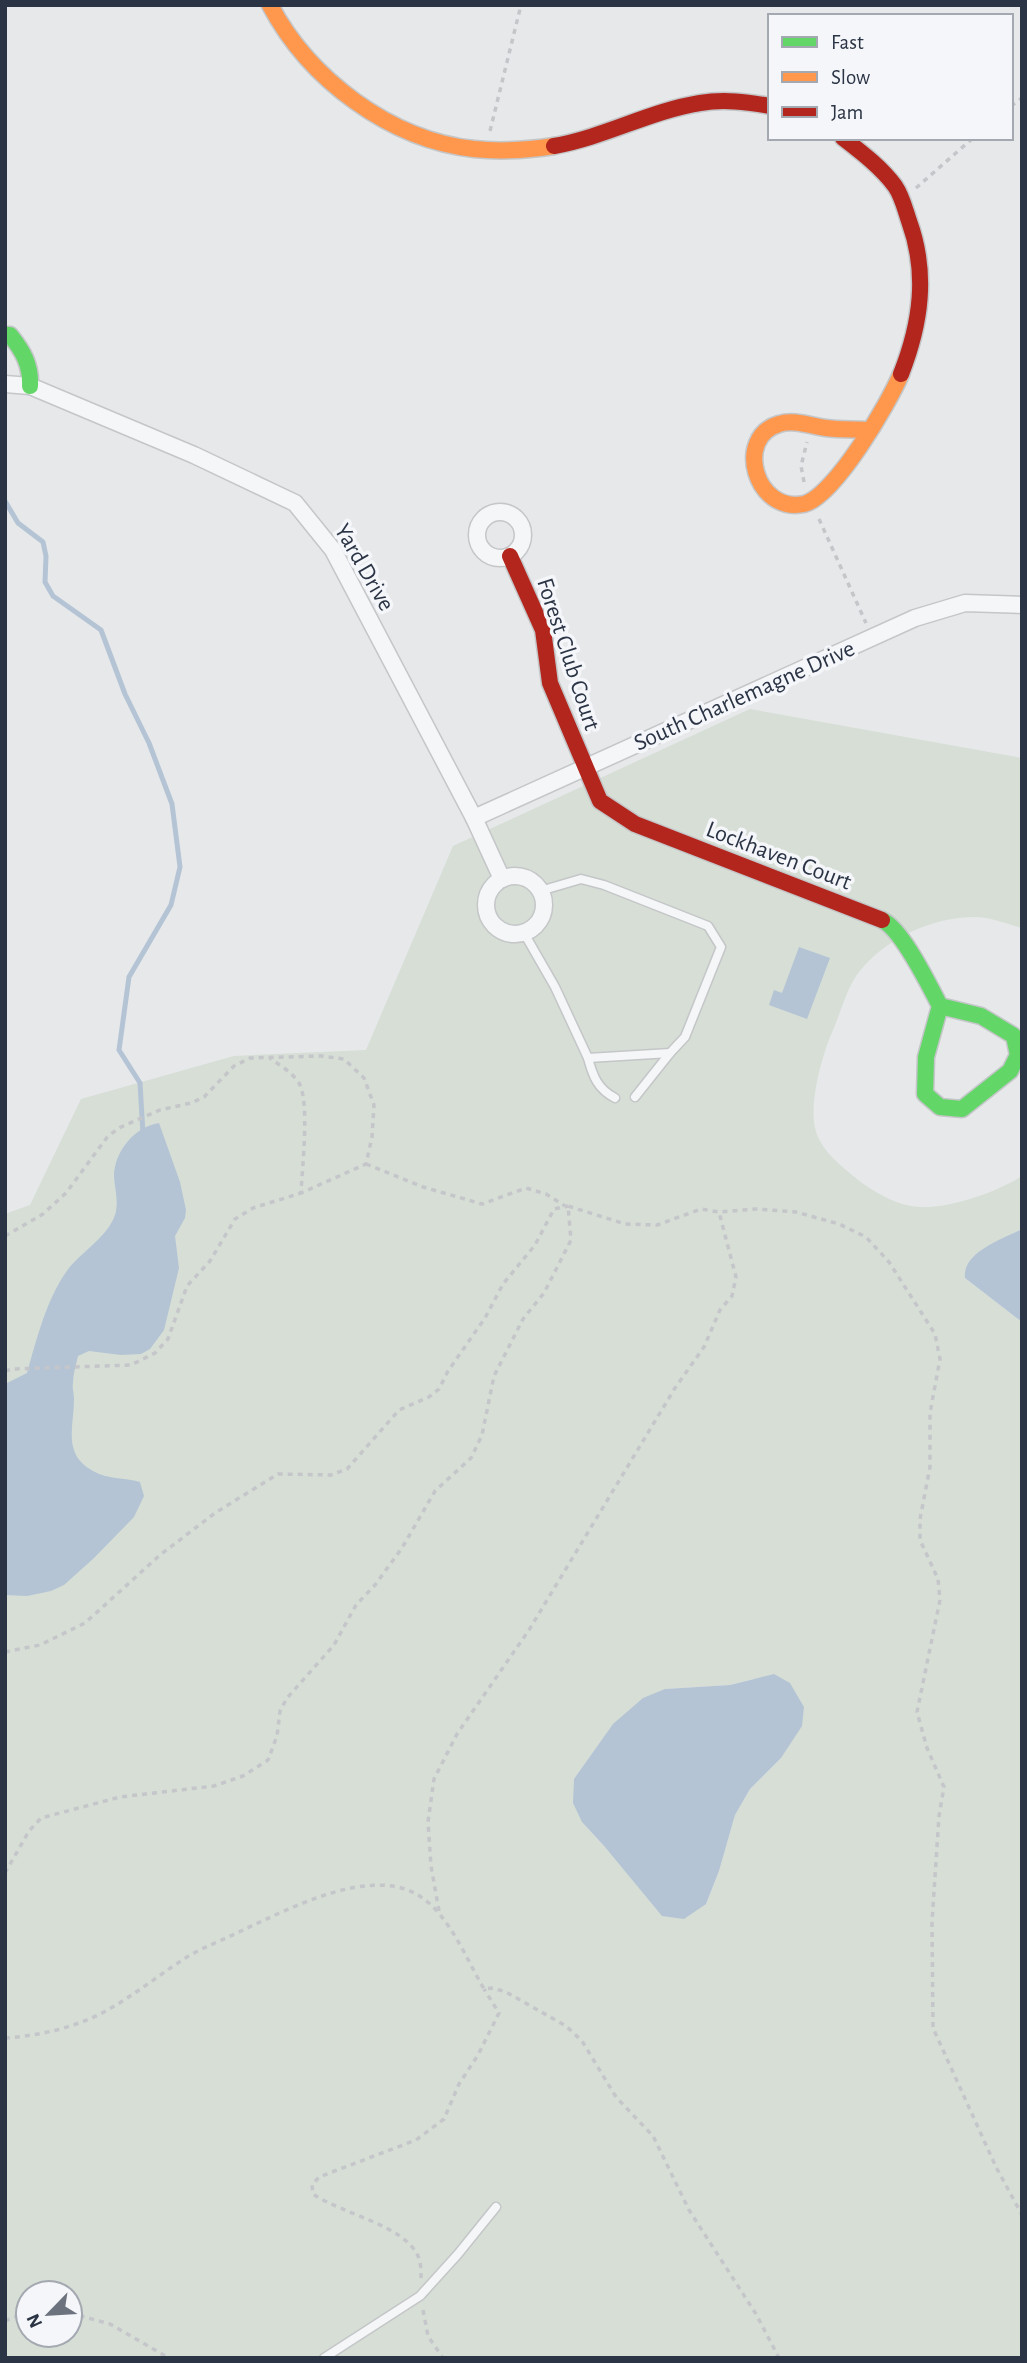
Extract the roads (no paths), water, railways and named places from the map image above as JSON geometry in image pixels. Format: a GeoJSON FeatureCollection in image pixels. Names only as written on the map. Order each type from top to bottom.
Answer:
{"type":"FeatureCollection","features":[{"type":"Feature","properties":{"kind":"street"},"geometry":{"type":"LineString","coordinates":[[270,5],[301,50],[333,86],[372,114],[403,131],[453,147],[487,150],[543,147],[595,136],[687,104],[725,99],[768,106]]}},
{"type":"Feature","properties":{"kind":"street"},"geometry":{"type":"LineString","coordinates":[[846,140],[869,158],[894,186],[917,236],[923,293],[910,346],[885,409],[825,492],[817,499],[792,505],[779,502],[766,494],[753,471],[757,444],[767,432],[778,425],[795,421],[825,428],[869,430]]}},
{"type":"Feature","properties":{"kind":"street"},"geometry":{"type":"LineString","coordinates":[[5,335],[10,335],[25,352],[31,374],[30,386]]}},
{"type":"Feature","properties":{"kind":"street","name":"Yard Drive"},"geometry":{"type":"LineString","coordinates":[[5,384],[30,386],[194,456],[295,503],[333,550],[474,818],[502,879]]}},
{"type":"Feature","properties":{"kind":"street","name":"Forest Club Court"},"geometry":{"type":"LineString","coordinates":[[510,556],[537,615],[545,645],[550,683],[584,766]]}},
{"type":"Feature","properties":{"kind":"street","name":"South Charlemagne Drive"},"geometry":{"type":"LineString","coordinates":[[474,818],[915,618],[965,603],[1022,605]]}},
{"type":"Feature","properties":{"kind":"street","name":"Lockhaven Court"},"geometry":{"type":"LineString","coordinates":[[584,766],[600,802],[635,824],[890,924],[917,964],[940,1006]]}},
{"type":"Feature","properties":{"kind":"street"},"geometry":{"type":"LineString","coordinates":[[520,877],[529,880],[540,891],[544,903],[543,913],[539,922],[524,933],[505,932],[491,920],[487,911],[489,893],[502,879],[520,877]]}},
{"type":"Feature","properties":{"kind":"street"},"geometry":{"type":"LineString","coordinates":[[940,1006],[981,1016],[1014,1036],[1018,1055],[1010,1071],[962,1109],[940,1107],[925,1094],[926,1056],[940,1006]]}},
{"type":"Feature","properties":{"kind":"lane"},"geometry":{"type":"LineString","coordinates":[[540,891],[581,879],[604,885],[708,926],[721,947],[685,1037],[635,1097]]}},
{"type":"Feature","properties":{"kind":"lane"},"geometry":{"type":"LineString","coordinates":[[524,933],[555,987],[588,1058],[592,1075],[603,1091],[615,1098]]}},
{"type":"Feature","properties":{"kind":"lane"},"geometry":{"type":"LineString","coordinates":[[588,1058],[670,1053]]}},
{"type":"Feature","properties":{"kind":"lane"},"geometry":{"type":"LineString","coordinates":[[324,2358],[420,2296],[496,2207]]}},
{"type":"Feature","properties":{"kind":"water"},"geometry":{"type":"Polygon","coordinates":[[[799,947],[830,958],[807,1019],[769,1005],[774,990],[782,993],[799,947]]]}},
{"type":"Feature","properties":{"kind":"water"},"geometry":{"type":"Polygon","coordinates":[[[159,1123],[180,1182],[186,1210],[185,1218],[175,1236],[179,1268],[164,1330],[150,1349],[141,1354],[121,1355],[89,1351],[78,1356],[73,1385],[72,1439],[77,1457],[99,1474],[140,1482],[144,1496],[134,1517],[64,1585],[27,1596],[5,1595],[5,1384],[27,1373],[44,1318],[61,1279],[112,1223],[117,1205],[115,1168],[122,1150],[134,1135],[159,1123]]]}},
{"type":"Feature","properties":{"kind":"water"},"geometry":{"type":"Polygon","coordinates":[[[1022,1229],[1022,1322],[965,1278],[970,1261],[977,1254],[1022,1229]]]}},
{"type":"Feature","properties":{"kind":"water"},"geometry":{"type":"Polygon","coordinates":[[[774,1674],[790,1683],[804,1707],[802,1726],[781,1758],[750,1789],[735,1815],[719,1871],[706,1904],[684,1919],[662,1916],[582,1822],[573,1803],[574,1779],[613,1724],[643,1698],[665,1689],[730,1685],[774,1674]]]}},
{"type":"Feature","properties":{"kind":"waterway"},"geometry":{"type":"LineString","coordinates":[[5,501],[18,523],[43,542],[46,556],[45,582],[53,596],[101,630],[172,804],[180,867],[171,905],[129,977],[119,1050],[140,1083],[143,1134]]}}]}
